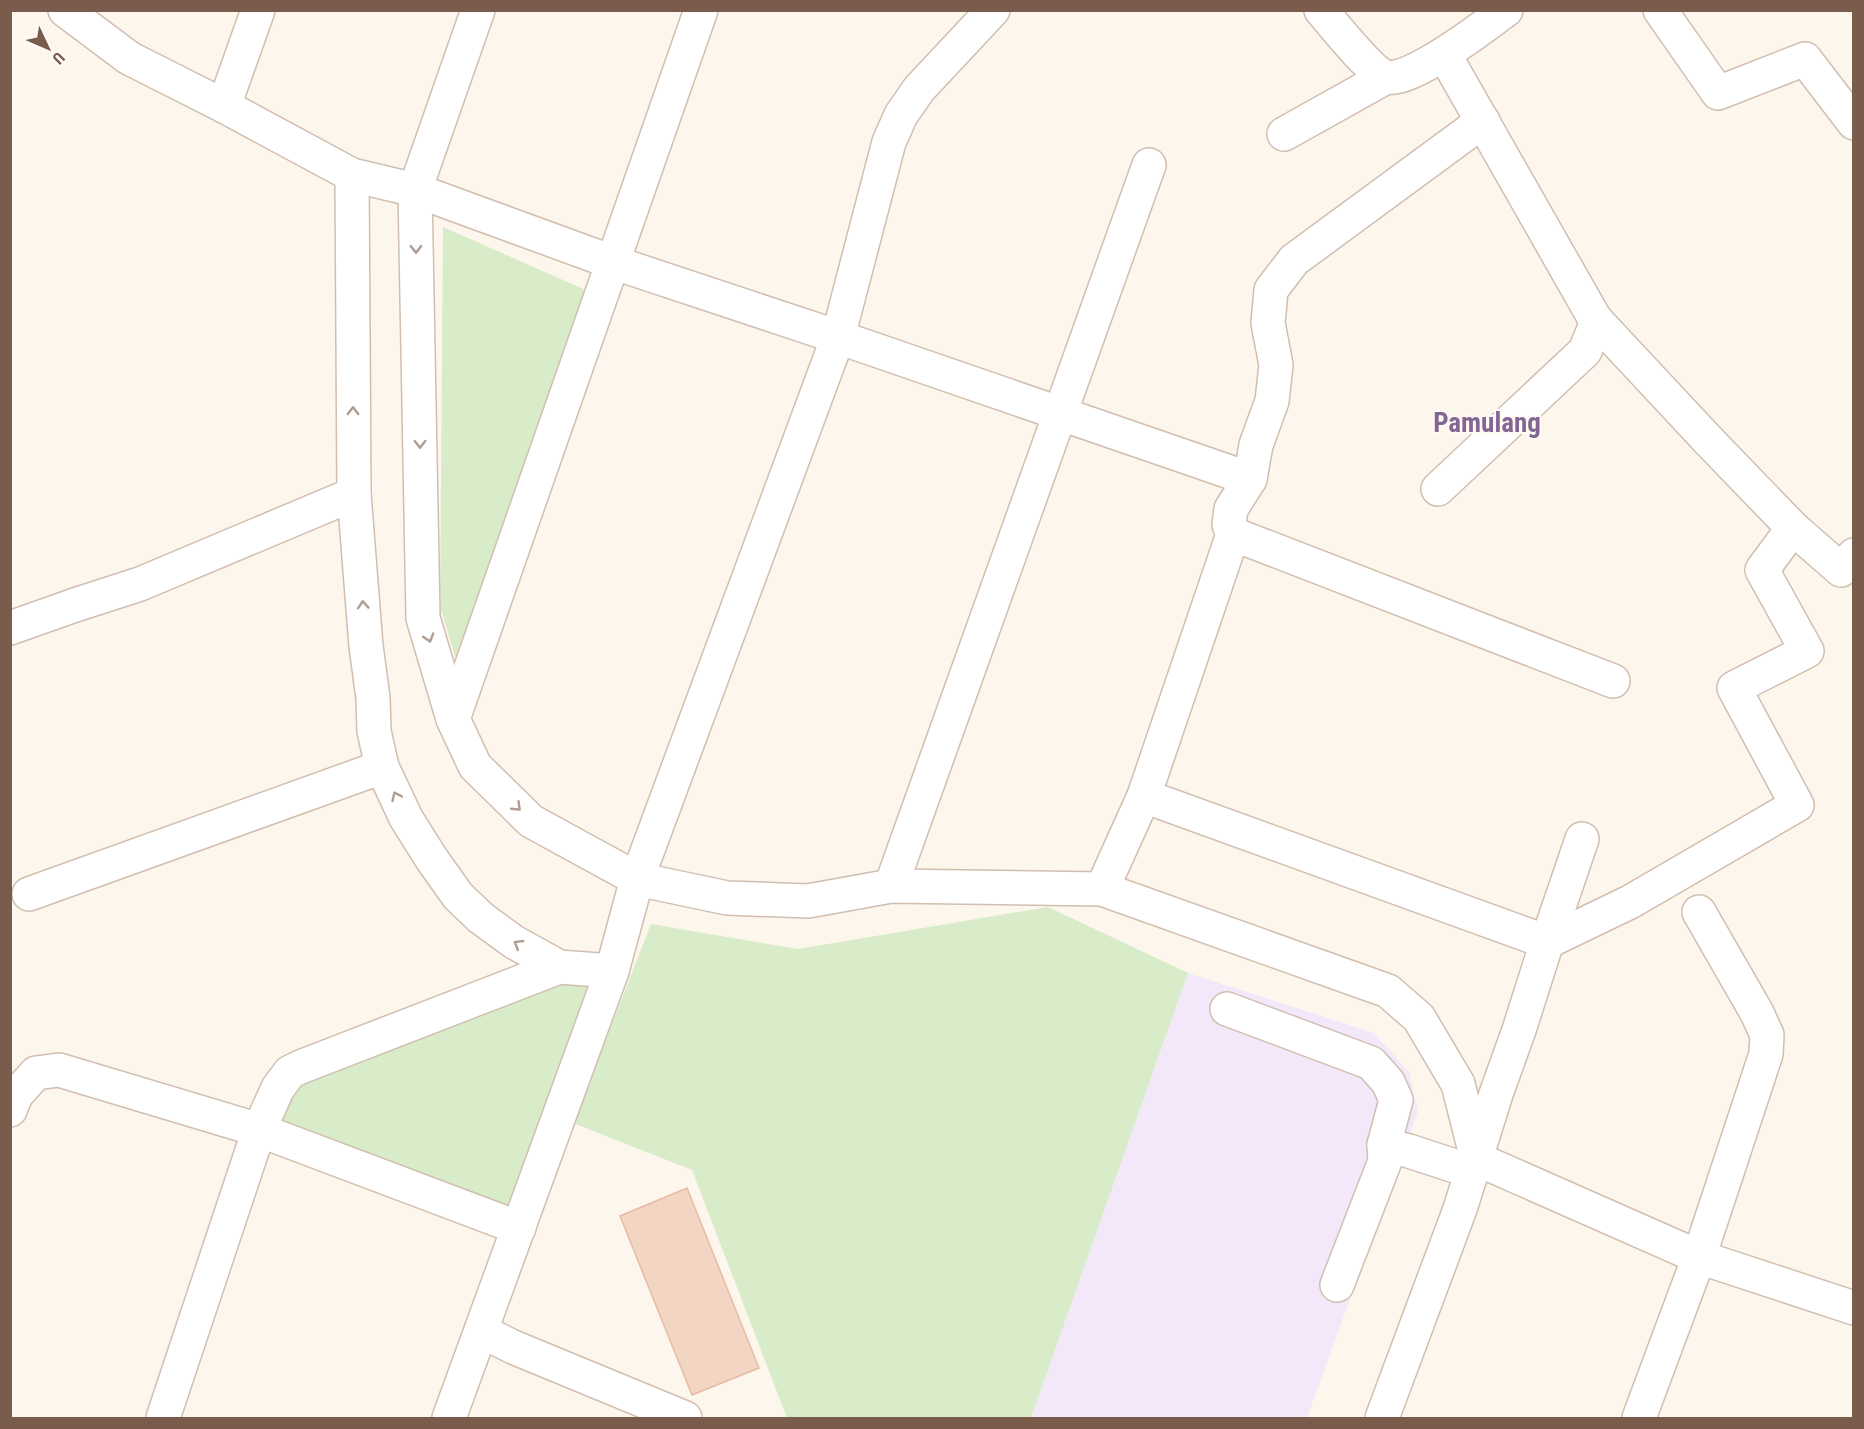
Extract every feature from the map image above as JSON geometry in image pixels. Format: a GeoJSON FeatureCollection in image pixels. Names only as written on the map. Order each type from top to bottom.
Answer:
{"type":"FeatureCollection","features":[{"type":"Feature","properties":{"kind":"street"},"geometry":{"type":"LineString","coordinates":[[65,10],[129,58],[352,175],[415,190],[612,262],[1250,479]]}},
{"type":"Feature","properties":{"kind":"street"},"geometry":{"type":"LineString","coordinates":[[224,106],[258,10]]}},
{"type":"Feature","properties":{"kind":"street"},"geometry":{"type":"LineString","coordinates":[[478,10],[415,190],[423,618],[453,719],[475,766],[531,821],[637,879],[727,898],[797,900],[891,886],[1102,889],[1388,991],[1419,1018],[1458,1084],[1466,1165]]}},
{"type":"Feature","properties":{"kind":"street"},"geometry":{"type":"LineString","coordinates":[[453,719],[701,10]]}},
{"type":"Feature","properties":{"kind":"street"},"geometry":{"type":"LineString","coordinates":[[449,1419],[612,971],[637,879],[838,337],[889,142],[901,115],[920,88],[993,10]]}},
{"type":"Feature","properties":{"kind":"street"},"geometry":{"type":"LineString","coordinates":[[1321,10],[1372,67],[1386,77]]}},
{"type":"Feature","properties":{"kind":"street"},"geometry":{"type":"LineString","coordinates":[[1284,134],[1386,77],[1399,77],[1444,54],[1506,10]]}},
{"type":"Feature","properties":{"kind":"street"},"geometry":{"type":"LineString","coordinates":[[1660,10],[1718,93],[1805,59],[1854,123]]}},
{"type":"Feature","properties":{"kind":"street"},"geometry":{"type":"LineString","coordinates":[[1444,54],[1595,319],[1793,528],[1841,570],[1854,555]]}},
{"type":"Feature","properties":{"kind":"street"},"geometry":{"type":"LineString","coordinates":[[1102,889],[1144,796],[1233,534],[1229,525],[1231,509],[1250,479],[1256,445],[1272,401],[1276,365],[1268,323],[1271,290],[1294,260],[1483,121]]}},
{"type":"Feature","properties":{"kind":"street"},"geometry":{"type":"LineString","coordinates":[[891,886],[1149,165]]}},
{"type":"Feature","properties":{"kind":"street"},"geometry":{"type":"LineString","coordinates":[[352,175],[354,494],[374,731],[382,767],[406,818],[458,896],[481,918],[514,942],[559,968]]}},
{"type":"Feature","properties":{"kind":"street"},"geometry":{"type":"LineString","coordinates":[[1438,489],[1586,351],[1595,319]]}},
{"type":"Feature","properties":{"kind":"street"},"geometry":{"type":"LineString","coordinates":[[10,628],[141,584],[354,494]]}},
{"type":"Feature","properties":{"kind":"street"},"geometry":{"type":"LineString","coordinates":[[1144,796],[1547,942],[1630,902],[1797,806],[1734,688],[1807,651],[1762,570],[1793,528]]}},
{"type":"Feature","properties":{"kind":"street"},"geometry":{"type":"LineString","coordinates":[[1233,534],[1613,681]]}},
{"type":"Feature","properties":{"kind":"street"},"geometry":{"type":"LineString","coordinates":[[29,894],[382,767]]}},
{"type":"Feature","properties":{"kind":"street"},"geometry":{"type":"LineString","coordinates":[[1382,1419],[1466,1165],[1496,1094],[1519,1030],[1582,839]]}},
{"type":"Feature","properties":{"kind":"street"},"geometry":{"type":"LineString","coordinates":[[1639,1419],[1699,1257],[1766,1054],[1767,1035],[1757,1013],[1699,912]]}},
{"type":"Feature","properties":{"kind":"street"},"geometry":{"type":"LineString","coordinates":[[163,1419],[259,1131],[278,1088],[290,1072],[559,968],[612,971]]}},
{"type":"Feature","properties":{"kind":"street"},"geometry":{"type":"LineString","coordinates":[[1227,1010],[1371,1063],[1388,1082],[1396,1100],[1396,1148],[1385,1161],[1337,1285]]}},
{"type":"Feature","properties":{"kind":"street"},"geometry":{"type":"LineString","coordinates":[[10,1110],[16,1095],[36,1073],[59,1070],[259,1131],[519,1228]]}},
{"type":"Feature","properties":{"kind":"street"},"geometry":{"type":"LineString","coordinates":[[1396,1148],[1466,1165],[1699,1257],[1854,1308]]}},
{"type":"Feature","properties":{"kind":"street"},"geometry":{"type":"LineString","coordinates":[[481,1331],[513,1347],[685,1419]]}},
{"type":"Feature","properties":{"kind":"shaded area"},"geometry":{"type":"Polygon","coordinates":[[[1188,973],[1374,1033],[1409,1072],[1418,1111],[1307,1418],[1031,1418],[1188,973]]]}},
{"type":"Feature","properties":{"kind":"green space"},"geometry":{"type":"Polygon","coordinates":[[[443,227],[588,291],[461,676],[440,606],[443,227]]]}},
{"type":"Feature","properties":{"kind":"green space"},"geometry":{"type":"Polygon","coordinates":[[[1048,907],[1188,973],[1031,1418],[787,1418],[692,1170],[573,1123],[651,924],[798,949],[1048,907]]]}},
{"type":"Feature","properties":{"kind":"green space"},"geometry":{"type":"Polygon","coordinates":[[[562,983],[589,988],[510,1209],[280,1125],[299,1083],[562,983]]]}},
{"type":"Feature","properties":{"kind":"building"},"geometry":{"type":"Polygon","coordinates":[[[687,1188],[759,1368],[692,1395],[620,1216],[687,1188]]]}},
{"type":"Feature","properties":{"kind":"district","name":"Pamulang"},"geometry":{"type":"Point","coordinates":[1487,423]}}]}
